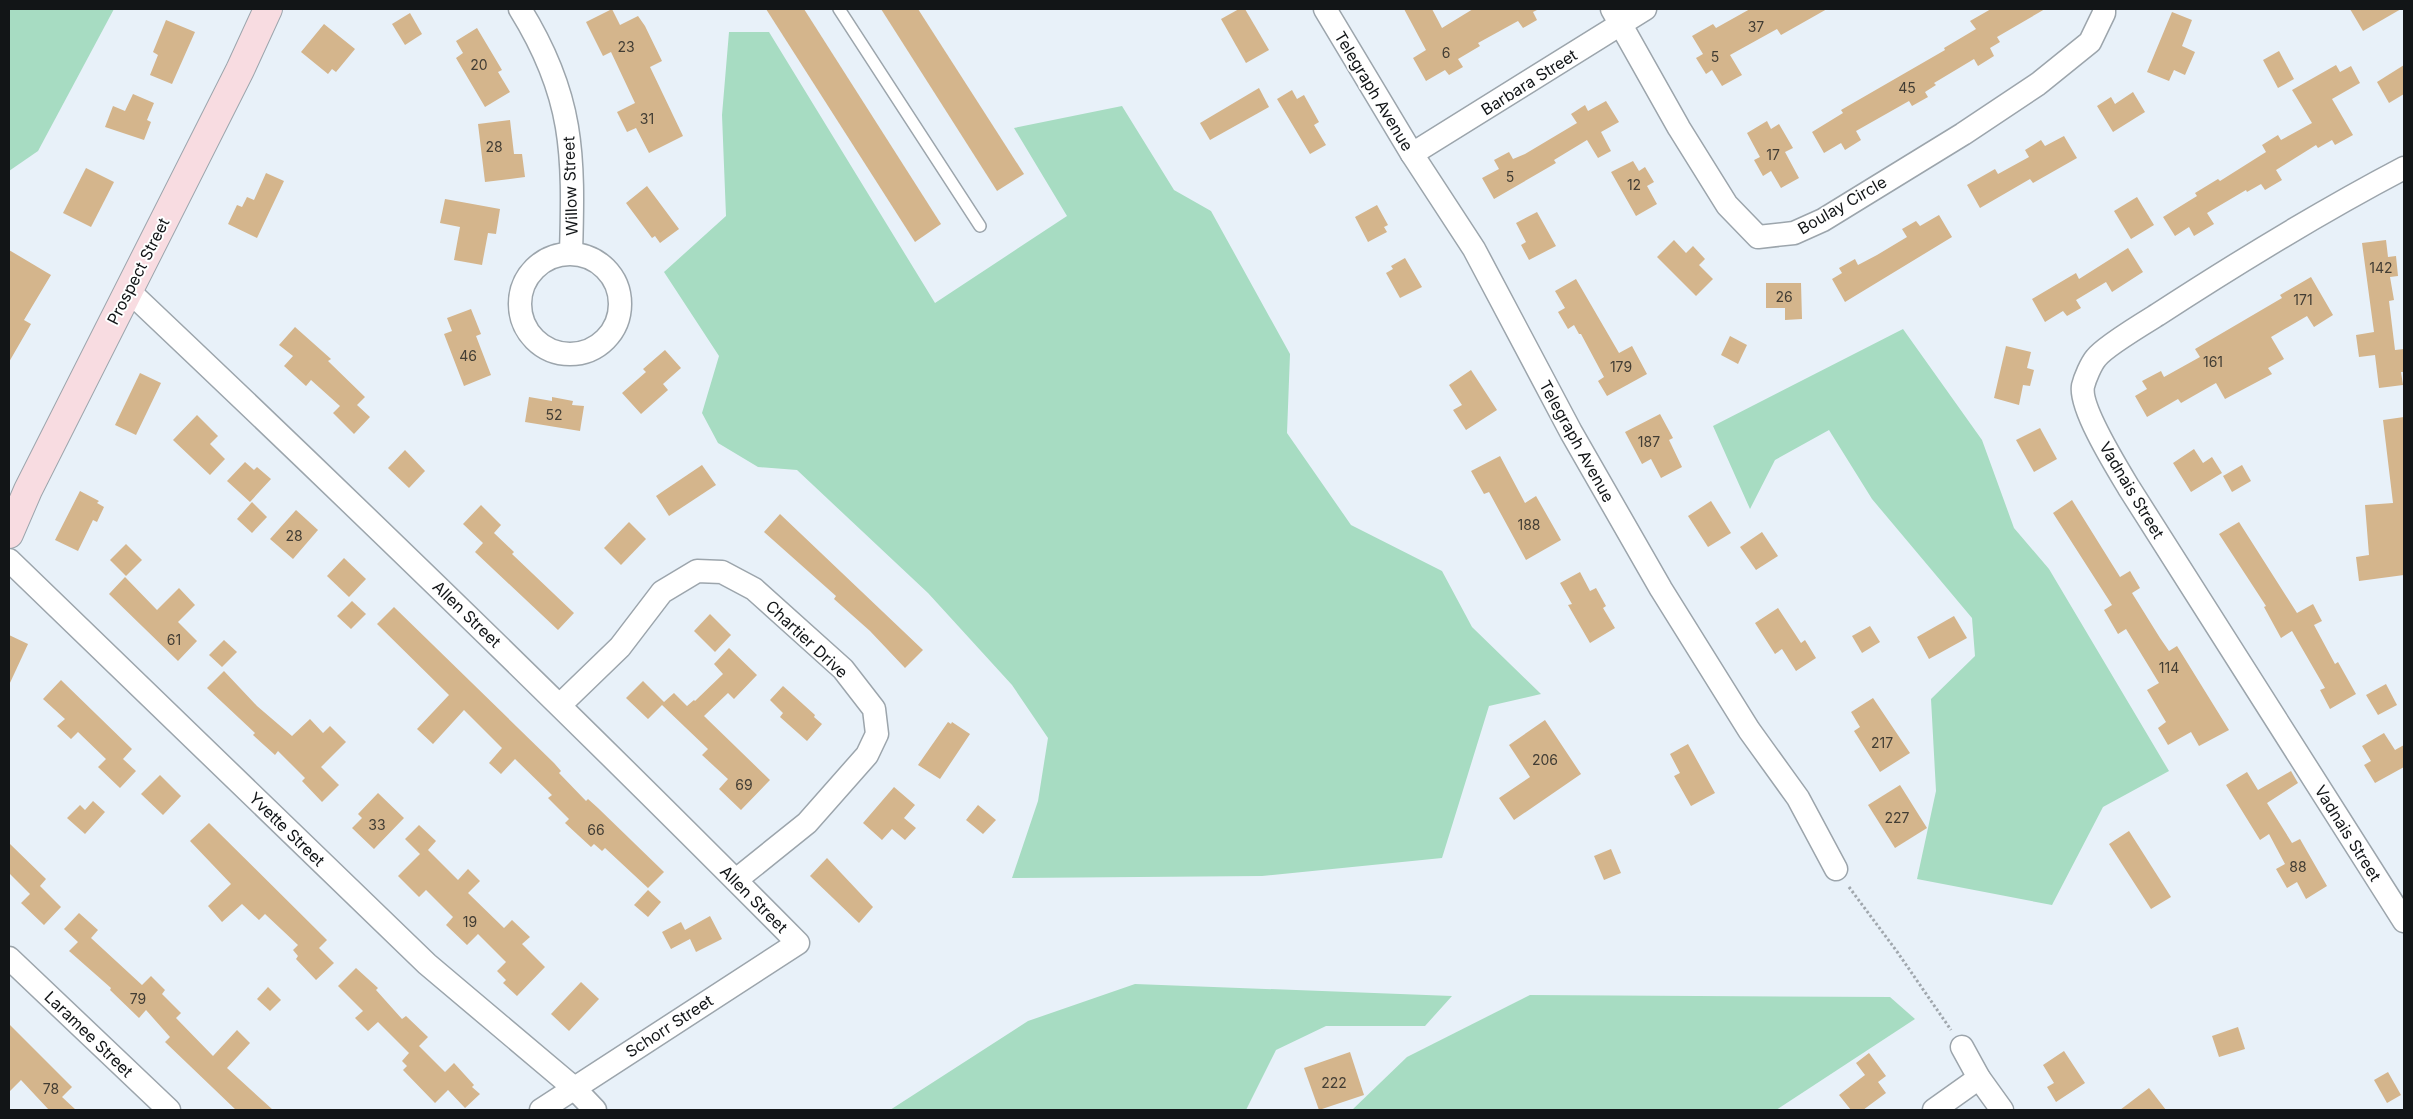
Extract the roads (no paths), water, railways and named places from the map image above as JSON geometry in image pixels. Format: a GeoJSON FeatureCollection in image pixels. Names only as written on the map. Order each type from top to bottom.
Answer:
{"type":"FeatureCollection","features":[{"type":"Feature","properties":{"kind":"main road","name":"Prospect Street"},"geometry":{"type":"LineString","coordinates":[[9,534],[28,490],[240,70],[268,9]]}},
{"type":"Feature","properties":{"kind":"street","name":"Willow Street"},"geometry":{"type":"LineString","coordinates":[[520,9],[548,61],[560,90],[567,121],[572,152],[573,183],[571,254]]}},
{"type":"Feature","properties":{"kind":"street","name":"Telegraph Avenue"},"geometry":{"type":"LineString","coordinates":[[1325,9],[1412,154],[1474,249],[1571,432],[1661,589],[1748,730],[1798,798],[1836,869]]}},
{"type":"Feature","properties":{"kind":"street","name":"Barbara Street"},"geometry":{"type":"LineString","coordinates":[[1412,154],[1617,16],[1645,9]]}},
{"type":"Feature","properties":{"kind":"street","name":"Boulay Circle"},"geometry":{"type":"LineString","coordinates":[[1617,16],[1679,128],[1727,205],[1758,237],[1794,233],[1823,220],[1963,134],[2038,84],[2090,42],[2104,14],[2104,9]]}},
{"type":"Feature","properties":{"kind":"street","name":"Vadnais Street"},"geometry":{"type":"LineString","coordinates":[[2404,168],[2364,189],[2197,288],[2132,331],[2096,358],[2083,387],[2088,411],[2102,442],[2124,480],[2404,921]]}},
{"type":"Feature","properties":{"kind":"street","name":"Willow Street"},"geometry":{"type":"LineString","coordinates":[[571,254],[591,258],[607,269],[617,285],[621,305],[616,324],[605,340],[589,351],[569,354],[550,350],[534,339],[523,322],[520,303],[524,284],[535,268],[552,257],[571,254]]}},
{"type":"Feature","properties":{"kind":"street","name":"Allen Street"},"geometry":{"type":"LineString","coordinates":[[129,291],[379,528],[560,705],[798,943]]}},
{"type":"Feature","properties":{"kind":"street","name":"Yvette Street"},"geometry":{"type":"LineString","coordinates":[[9,560],[427,964],[574,1088],[595,1110]]}},
{"type":"Feature","properties":{"kind":"street","name":"Chartier Drive"},"geometry":{"type":"LineString","coordinates":[[560,705],[620,648],[662,592],[697,570],[722,572],[754,590],[843,669],[874,710],[877,734],[867,755],[807,823],[736,880]]}},
{"type":"Feature","properties":{"kind":"street","name":"Schorr Street"},"geometry":{"type":"LineString","coordinates":[[541,1110],[798,943]]}},
{"type":"Feature","properties":{"kind":"street","name":"Laramee Street"},"geometry":{"type":"LineString","coordinates":[[9,958],[169,1110]]}},
{"type":"Feature","properties":{"kind":"street"},"geometry":{"type":"LineString","coordinates":[[1962,1048],[1979,1078],[2002,1110]]}},
{"type":"Feature","properties":{"kind":"street"},"geometry":{"type":"LineString","coordinates":[[1934,1110],[1979,1078]]}},
{"type":"Feature","properties":{"kind":"lane"},"geometry":{"type":"LineString","coordinates":[[839,9],[980,226]]}}]}
